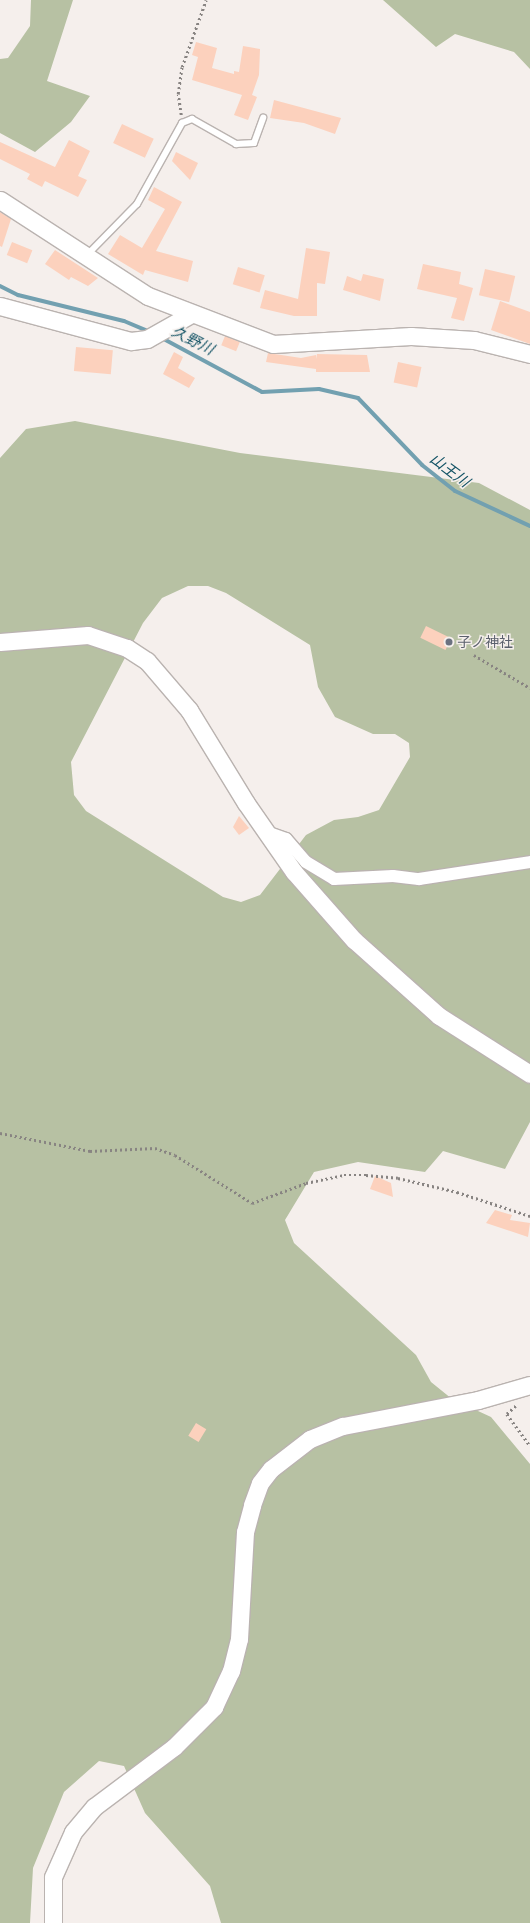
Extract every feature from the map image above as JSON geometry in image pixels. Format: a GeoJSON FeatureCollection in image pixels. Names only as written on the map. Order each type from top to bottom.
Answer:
{"type":"FeatureCollection","features":[{"type":"Feature","properties":{"kind":"street"},"geometry":{"type":"LineString","coordinates":[[0,200],[85,258],[148,296],[191,314],[273,344],[411,336],[474,340],[530,354]]}},
{"type":"Feature","properties":{"kind":"street"},"geometry":{"type":"LineString","coordinates":[[0,306],[131,341],[147,339],[191,314]]}},
{"type":"Feature","properties":{"kind":"street"},"geometry":{"type":"LineString","coordinates":[[0,642],[88,635],[127,648],[147,661],[189,710],[266,832],[316,898],[398,982],[484,1047],[530,1074]]}},
{"type":"Feature","properties":{"kind":"street"},"geometry":{"type":"LineString","coordinates":[[266,832],[286,839],[306,862],[334,879],[393,876],[419,878],[530,862]]}},
{"type":"Feature","properties":{"kind":"street"},"geometry":{"type":"LineString","coordinates":[[53,1923],[53,1877],[73,1832],[94,1807],[174,1747],[214,1707],[231,1671],[239,1639],[245,1532],[252,1505],[260,1483],[271,1469],[310,1439],[343,1426],[478,1400],[530,1385]]}},
{"type":"Feature","properties":{"kind":"lane"},"geometry":{"type":"LineString","coordinates":[[85,258],[137,204],[182,123],[192,119],[236,144],[254,143],[263,118]]}},
{"type":"Feature","properties":{"kind":"path"},"geometry":{"type":"LineString","coordinates":[[182,123],[178,94],[182,67],[206,0]]}},
{"type":"Feature","properties":{"kind":"path"},"geometry":{"type":"LineString","coordinates":[[474,655],[530,688]]}},
{"type":"Feature","properties":{"kind":"path"},"geometry":{"type":"LineString","coordinates":[[0,1133],[90,1151],[155,1148],[175,1155],[252,1203],[306,1183],[344,1175],[366,1175],[398,1178],[457,1192],[530,1216]]}},
{"type":"Feature","properties":{"kind":"path"},"geometry":{"type":"LineString","coordinates":[[518,1403],[507,1414],[530,1446]]}},
{"type":"Feature","properties":{"kind":"green space"},"geometry":{"type":"Polygon","coordinates":[[[31,0],[73,0],[47,81],[90,96],[71,122],[35,152],[0,133],[0,59],[8,58],[30,26],[31,0]]]}},
{"type":"Feature","properties":{"kind":"green space"},"geometry":{"type":"Polygon","coordinates":[[[383,0],[530,0],[530,69],[514,52],[455,34],[436,47],[383,0]]]}},
{"type":"Feature","properties":{"kind":"green space"},"geometry":{"type":"Polygon","coordinates":[[[75,421],[240,453],[479,483],[530,510],[530,1122],[505,1169],[443,1151],[425,1172],[358,1162],[314,1172],[285,1220],[294,1243],[416,1355],[431,1382],[452,1399],[491,1417],[530,1464],[530,1923],[221,1923],[210,1886],[145,1813],[124,1766],[99,1761],[64,1792],[33,1868],[30,1923],[0,1923],[0,458],[26,429],[75,421]],[[188,586],[162,598],[143,623],[71,762],[74,795],[86,811],[223,897],[241,902],[260,895],[306,835],[334,820],[358,817],[379,810],[410,757],[409,743],[395,734],[373,734],[335,717],[318,687],[310,645],[226,593],[208,586],[188,586]]]}},
{"type":"Feature","properties":{"kind":"building"},"geometry":{"type":"Polygon","coordinates":[[[196,42],[217,48],[212,68],[234,74],[234,71],[239,72],[243,46],[260,49],[259,75],[252,95],[257,97],[248,120],[234,115],[242,95],[192,80],[198,57],[192,55],[196,42]]]}},
{"type":"Feature","properties":{"kind":"building"},"geometry":{"type":"Polygon","coordinates":[[[274,100],[341,118],[335,134],[304,123],[270,118],[274,100]]]}},
{"type":"Feature","properties":{"kind":"building"},"geometry":{"type":"Polygon","coordinates":[[[122,124],[154,139],[145,158],[113,143],[122,124]]]}},
{"type":"Feature","properties":{"kind":"building"},"geometry":{"type":"Polygon","coordinates":[[[69,140],[90,151],[78,176],[87,180],[78,197],[45,181],[42,187],[27,179],[30,174],[0,159],[0,142],[55,167],[69,140]]]}},
{"type":"Feature","properties":{"kind":"building"},"geometry":{"type":"Polygon","coordinates":[[[176,152],[198,163],[190,180],[172,161],[176,152]]]}},
{"type":"Feature","properties":{"kind":"building"},"geometry":{"type":"Polygon","coordinates":[[[154,187],[182,202],[156,251],[193,261],[188,282],[145,270],[143,275],[108,254],[120,235],[142,248],[165,209],[148,200],[154,187]]]}},
{"type":"Feature","properties":{"kind":"building"},"geometry":{"type":"Polygon","coordinates":[[[0,212],[11,219],[2,247],[0,246],[0,212]]]}},
{"type":"Feature","properties":{"kind":"building"},"geometry":{"type":"Polygon","coordinates":[[[12,242],[32,250],[27,263],[7,255],[12,242]]]}},
{"type":"Feature","properties":{"kind":"building"},"geometry":{"type":"Polygon","coordinates":[[[306,248],[330,252],[325,284],[317,283],[317,316],[294,316],[260,308],[265,290],[298,299],[306,248]]]}},
{"type":"Feature","properties":{"kind":"building"},"geometry":{"type":"Polygon","coordinates":[[[55,250],[98,278],[88,286],[71,277],[69,280],[45,264],[55,250]]]}},
{"type":"Feature","properties":{"kind":"building"},"geometry":{"type":"Polygon","coordinates":[[[423,264],[461,272],[459,284],[473,288],[464,321],[451,318],[457,298],[417,289],[423,264]]]}},
{"type":"Feature","properties":{"kind":"building"},"geometry":{"type":"Polygon","coordinates":[[[238,267],[265,275],[260,292],[233,284],[238,267]]]}},
{"type":"Feature","properties":{"kind":"building"},"geometry":{"type":"Polygon","coordinates":[[[485,269],[515,276],[509,302],[479,295],[485,269]]]}},
{"type":"Feature","properties":{"kind":"building"},"geometry":{"type":"Polygon","coordinates":[[[363,274],[384,279],[380,301],[343,290],[347,276],[361,281],[363,274]]]}},
{"type":"Feature","properties":{"kind":"building"},"geometry":{"type":"Polygon","coordinates":[[[500,301],[530,312],[530,344],[491,330],[500,301]]]}},
{"type":"Feature","properties":{"kind":"building"},"geometry":{"type":"Polygon","coordinates":[[[225,336],[240,342],[236,351],[221,345],[225,336]]]}},
{"type":"Feature","properties":{"kind":"building"},"geometry":{"type":"Polygon","coordinates":[[[76,347],[113,350],[111,374],[74,371],[76,347]]]}},
{"type":"Feature","properties":{"kind":"building"},"geometry":{"type":"Polygon","coordinates":[[[174,352],[183,357],[178,368],[195,378],[189,388],[163,374],[174,352]]]}},
{"type":"Feature","properties":{"kind":"building"},"geometry":{"type":"Polygon","coordinates":[[[268,353],[301,358],[316,355],[316,359],[317,354],[367,355],[370,372],[316,372],[316,369],[266,362],[268,353]]]}},
{"type":"Feature","properties":{"kind":"building"},"geometry":{"type":"Polygon","coordinates":[[[398,362],[421,367],[417,388],[394,383],[398,362]]]}},
{"type":"Feature","properties":{"kind":"building","name":"子ノ神社"},"geometry":{"type":"Polygon","coordinates":[[[426,626],[451,638],[445,650],[420,638],[426,626]]]}},
{"type":"Feature","properties":{"kind":"building"},"geometry":{"type":"Polygon","coordinates":[[[239,816],[249,828],[239,835],[233,827],[239,816]]]}},
{"type":"Feature","properties":{"kind":"building"},"geometry":{"type":"Polygon","coordinates":[[[375,1176],[391,1183],[393,1197],[370,1189],[375,1176]]]}},
{"type":"Feature","properties":{"kind":"building"},"geometry":{"type":"Polygon","coordinates":[[[495,1210],[512,1215],[510,1220],[530,1223],[528,1237],[486,1223],[495,1210]]]}},
{"type":"Feature","properties":{"kind":"building"},"geometry":{"type":"Polygon","coordinates":[[[196,1423],[206,1429],[199,1442],[188,1436],[196,1423]]]}},
{"type":"Feature","properties":{"kind":"waterway","name":"久野川"},"geometry":{"type":"LineString","coordinates":[[0,286],[18,295],[124,321],[150,332]]}},
{"type":"Feature","properties":{"kind":"waterway","name":"久野川"},"geometry":{"type":"LineString","coordinates":[[160,337],[262,392],[319,389],[358,398],[422,465],[455,491],[530,526]]}},
{"type":"Feature","properties":{"kind":"place","name":"子ノ神社"},"geometry":{"type":"Point","coordinates":[449,642]}},
{"type":"Feature","properties":{"kind":"water label","name":"山王川"},"geometry":{"type":"Point","coordinates":[450,470]}}]}
